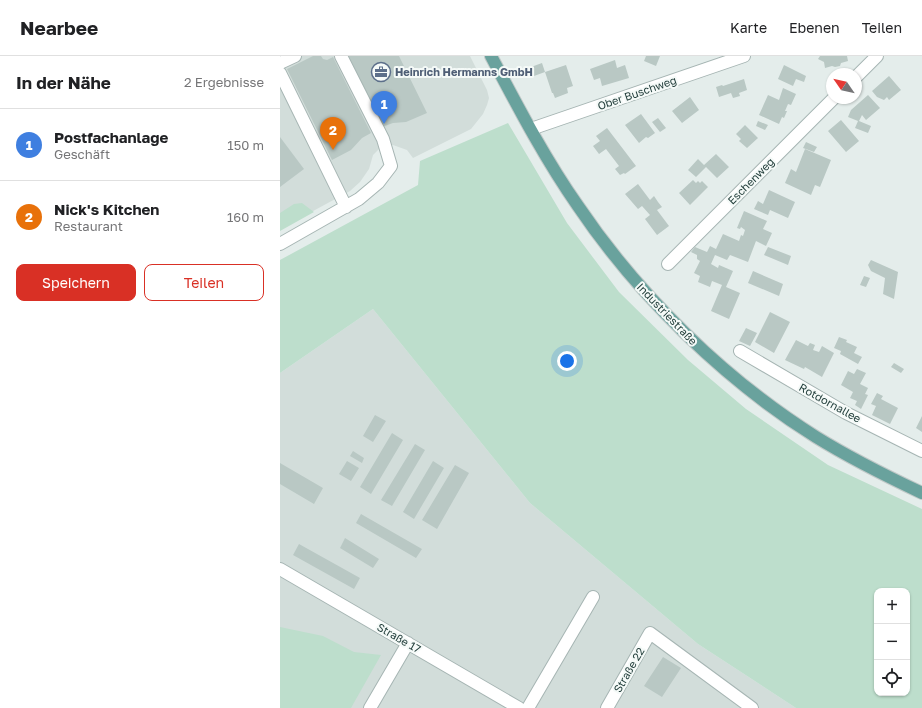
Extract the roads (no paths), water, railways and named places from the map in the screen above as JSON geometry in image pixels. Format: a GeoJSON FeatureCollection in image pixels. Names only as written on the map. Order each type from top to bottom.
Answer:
{"type":"FeatureCollection","features":[{"type":"Feature","properties":{"kind":"main road","name":"Industriestraße"},"geometry":{"type":"LineString","coordinates":[[491,56],[531,129],[578,207],[640,287],[696,344],[747,387],[782,414],[816,437],[882,474],[922,493]]}},
{"type":"Feature","properties":{"kind":"street"},"geometry":{"type":"LineString","coordinates":[[280,63],[295,56]]}},
{"type":"Feature","properties":{"kind":"street"},"geometry":{"type":"LineString","coordinates":[[280,244],[346,207],[378,183],[391,166],[383,139],[342,56]]}},
{"type":"Feature","properties":{"kind":"street","name":"Ober Buschweg"},"geometry":{"type":"LineString","coordinates":[[531,129],[744,56]]}},
{"type":"Feature","properties":{"kind":"street"},"geometry":{"type":"LineString","coordinates":[[862,71],[877,56]]}},
{"type":"Feature","properties":{"kind":"street"},"geometry":{"type":"LineString","coordinates":[[280,73],[346,207]]}},
{"type":"Feature","properties":{"kind":"street","name":"Eschenweg"},"geometry":{"type":"LineString","coordinates":[[668,264],[828,104]]}},
{"type":"Feature","properties":{"kind":"street","name":"Rotdornallee"},"geometry":{"type":"LineString","coordinates":[[740,351],[846,413],[922,451]]}},
{"type":"Feature","properties":{"kind":"street","name":"Straße 17"},"geometry":{"type":"LineString","coordinates":[[280,569],[519,708]]}},
{"type":"Feature","properties":{"kind":"street"},"geometry":{"type":"LineString","coordinates":[[528,708],[593,597]]}},
{"type":"Feature","properties":{"kind":"street","name":"Straße 22"},"geometry":{"type":"LineString","coordinates":[[607,708],[650,633],[752,708]]}},
{"type":"Feature","properties":{"kind":"street"},"geometry":{"type":"LineString","coordinates":[[370,708],[408,643]]}},
{"type":"Feature","properties":{"kind":"place","name":"Heinrich Hermanns GmbH"},"geometry":{"type":"Point","coordinates":[381,72]}},
{"type":"Feature","properties":{"kind":"place","name":"Postfachanlage"},"geometry":{"type":"Point","coordinates":[384,124]}},
{"type":"Feature","properties":{"kind":"place","name":"Nick's Kitchen"},"geometry":{"type":"Point","coordinates":[333,150]}}]}
